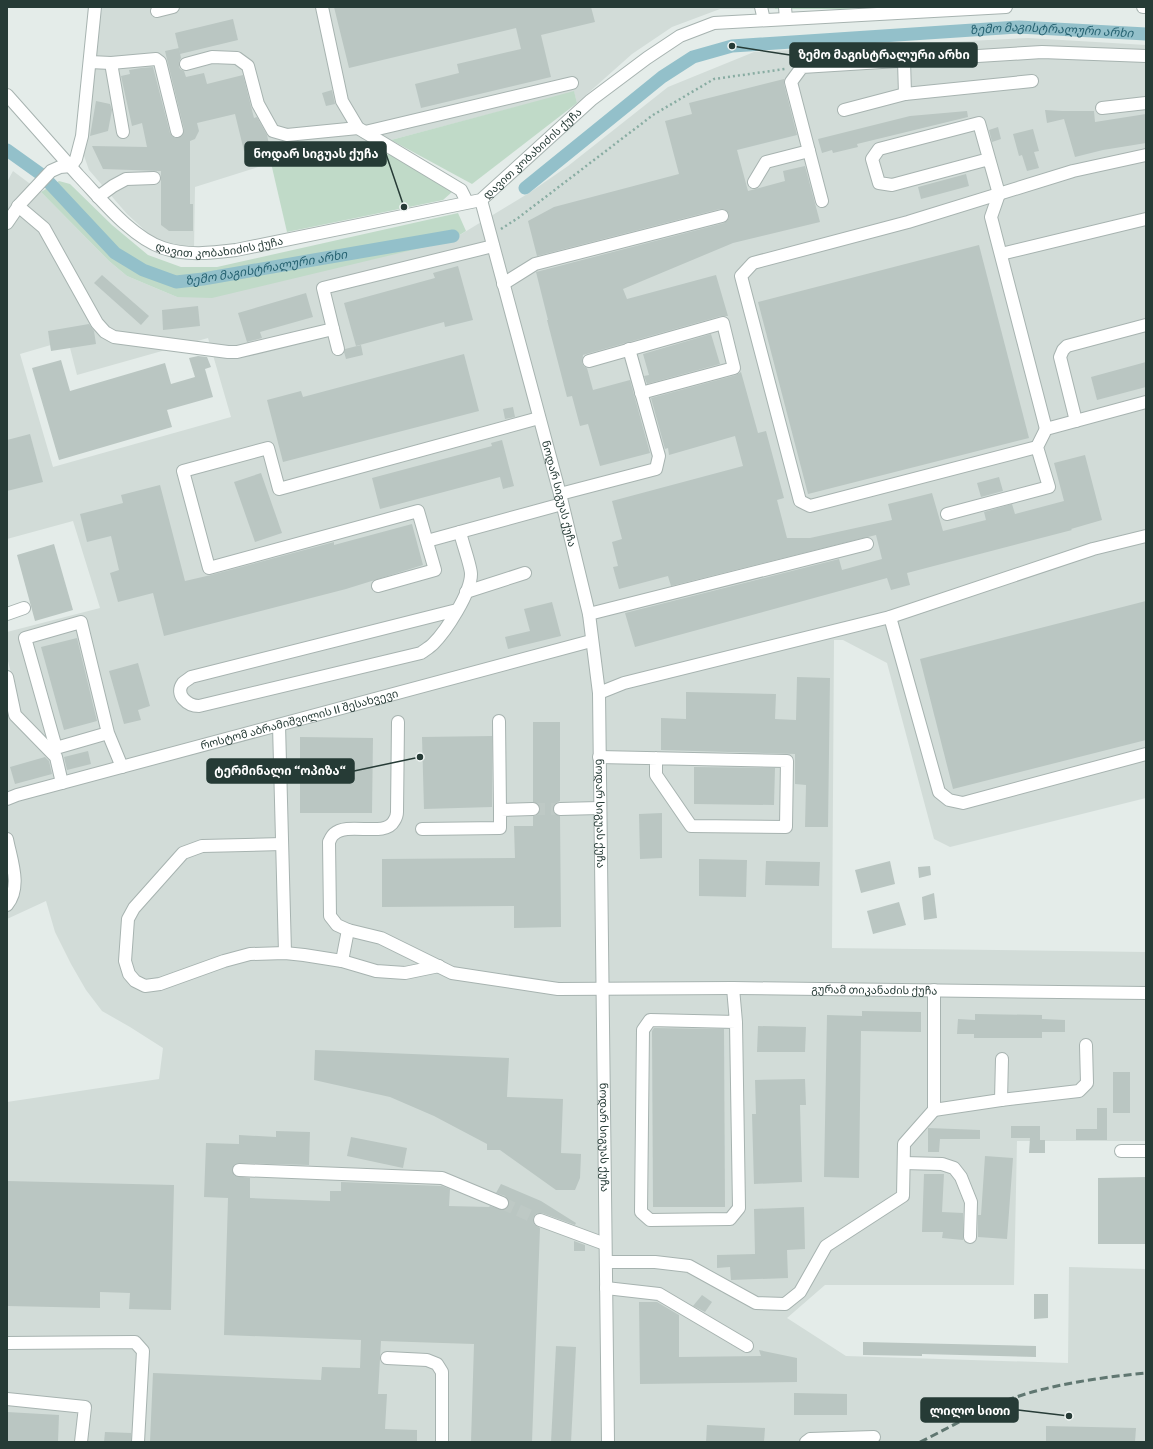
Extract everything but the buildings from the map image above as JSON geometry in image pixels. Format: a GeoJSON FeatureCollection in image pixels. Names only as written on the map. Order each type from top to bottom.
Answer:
{"type":"FeatureCollection","features":[{"type":"Feature","properties":{"kind":"street"},"geometry":{"type":"LineString","coordinates":[[7,223],[18,206],[51,171],[60,167],[71,166],[76,159],[80,148],[95,7]]}},
{"type":"Feature","properties":{"kind":"street"},"geometry":{"type":"LineString","coordinates":[[157,11],[173,7]]}},
{"type":"Feature","properties":{"kind":"street"},"geometry":{"type":"LineString","coordinates":[[322,7],[342,101],[361,130],[461,190],[467,202]]}},
{"type":"Feature","properties":{"kind":"street"},"geometry":{"type":"LineString","coordinates":[[762,7],[764,20]]}},
{"type":"Feature","properties":{"kind":"street","name":"დავით კობახიძის ქუჩა"},"geometry":{"type":"LineString","coordinates":[[7,95],[98,197],[141,237],[163,248],[187,253],[214,253],[236,250],[481,200],[591,100],[647,58],[680,36],[714,23],[764,20],[786,13],[1006,7]]}},
{"type":"Feature","properties":{"kind":"street"},"geometry":{"type":"LineString","coordinates":[[822,201],[791,82],[802,67],[1042,52],[1146,56]]}},
{"type":"Feature","properties":{"kind":"street"},"geometry":{"type":"LineString","coordinates":[[186,64],[212,57],[237,58],[248,66],[258,104],[273,131],[287,135],[361,130],[572,83]]}},
{"type":"Feature","properties":{"kind":"street"},"geometry":{"type":"LineString","coordinates":[[90,62],[111,63],[152,58],[160,62],[177,130]]}},
{"type":"Feature","properties":{"kind":"street"},"geometry":{"type":"LineString","coordinates":[[904,61],[905,94]]}},
{"type":"Feature","properties":{"kind":"street"},"geometry":{"type":"LineString","coordinates":[[111,63],[123,132]]}},
{"type":"Feature","properties":{"kind":"street"},"geometry":{"type":"LineString","coordinates":[[844,110],[905,94],[1032,81]]}},
{"type":"Feature","properties":{"kind":"street"},"geometry":{"type":"LineString","coordinates":[[1102,108],[1146,103]]}},
{"type":"Feature","properties":{"kind":"street"},"geometry":{"type":"LineString","coordinates":[[947,514],[1049,487],[1037,447],[1046,429],[991,217],[999,194],[989,159],[979,124],[879,149],[872,159],[879,183],[892,185],[989,159]]}},
{"type":"Feature","properties":{"kind":"street"},"geometry":{"type":"LineString","coordinates":[[754,182],[766,162],[809,151]]}},
{"type":"Feature","properties":{"kind":"street"},"geometry":{"type":"LineString","coordinates":[[1037,447],[810,506],[800,501],[741,276],[753,263],[908,222],[1073,171],[1146,155]]}},
{"type":"Feature","properties":{"kind":"street"},"geometry":{"type":"LineString","coordinates":[[98,197],[126,179],[154,178]]}},
{"type":"Feature","properties":{"kind":"street","name":"ნოდარ სიგუას ქუჩა"},"geometry":{"type":"LineString","coordinates":[[481,200],[561,499],[589,614],[591,641],[599,693],[599,808],[603,988],[608,1442]]}},
{"type":"Feature","properties":{"kind":"street"},"geometry":{"type":"LineString","coordinates":[[18,206],[44,228],[97,323],[105,332],[114,337],[237,352],[333,328]]}},
{"type":"Feature","properties":{"kind":"street"},"geometry":{"type":"LineString","coordinates":[[503,284],[535,264],[722,216]]}},
{"type":"Feature","properties":{"kind":"street"},"geometry":{"type":"LineString","coordinates":[[1001,254],[1146,219]]}},
{"type":"Feature","properties":{"kind":"street"},"geometry":{"type":"LineString","coordinates":[[338,349],[323,288],[492,241]]}},
{"type":"Feature","properties":{"kind":"street"},"geometry":{"type":"LineString","coordinates":[[589,361],[723,324],[734,368],[641,393]]}},
{"type":"Feature","properties":{"kind":"street"},"geometry":{"type":"LineString","coordinates":[[1076,421],[1060,357],[1063,350],[1067,346],[1146,325]]}},
{"type":"Feature","properties":{"kind":"street"},"geometry":{"type":"LineString","coordinates":[[427,541],[460,532],[656,469],[659,456],[629,349]]}},
{"type":"Feature","properties":{"kind":"street"},"geometry":{"type":"LineString","coordinates":[[1046,429],[1146,402]]}},
{"type":"Feature","properties":{"kind":"street"},"geometry":{"type":"LineString","coordinates":[[378,586],[434,570],[418,511],[209,568],[183,471],[268,448],[279,489],[539,418]]}},
{"type":"Feature","properties":{"kind":"street"},"geometry":{"type":"LineString","coordinates":[[457,610],[191,677],[183,683],[180,691],[182,698],[189,704],[200,706],[421,653],[433,645],[443,632],[457,610],[466,592],[471,574],[460,532]]}},
{"type":"Feature","properties":{"kind":"street"},"geometry":{"type":"LineString","coordinates":[[599,693],[624,683],[890,617],[1093,549],[1146,536]]}},
{"type":"Feature","properties":{"kind":"street"},"geometry":{"type":"LineString","coordinates":[[589,614],[867,544]]}},
{"type":"Feature","properties":{"kind":"street"},"geometry":{"type":"LineString","coordinates":[[466,592],[525,573]]}},
{"type":"Feature","properties":{"kind":"street"},"geometry":{"type":"LineString","coordinates":[[7,614],[24,608]]}},
{"type":"Feature","properties":{"kind":"street"},"geometry":{"type":"LineString","coordinates":[[890,617],[939,792],[949,800],[963,803],[1146,754]]}},
{"type":"Feature","properties":{"kind":"street"},"geometry":{"type":"LineString","coordinates":[[108,733],[56,748],[25,638],[81,622],[108,733],[122,767]]}},
{"type":"Feature","properties":{"kind":"street","name":"როსტომ აბრამიშვილის II შესახვევი"},"geometry":{"type":"LineString","coordinates":[[7,800],[17,795],[591,641]]}},
{"type":"Feature","properties":{"kind":"street"},"geometry":{"type":"LineString","coordinates":[[7,677],[15,715],[56,757],[62,783]]}},
{"type":"Feature","properties":{"kind":"street"},"geometry":{"type":"LineString","coordinates":[[422,829],[500,828],[498,721]]}},
{"type":"Feature","properties":{"kind":"street"},"geometry":{"type":"LineString","coordinates":[[342,960],[348,930],[337,926],[330,916],[329,842],[334,834],[344,829],[378,829],[388,827],[394,822],[398,812],[398,722]]}},
{"type":"Feature","properties":{"kind":"street"},"geometry":{"type":"LineString","coordinates":[[278,725],[285,953]]}},
{"type":"Feature","properties":{"kind":"street"},"geometry":{"type":"LineString","coordinates":[[599,757],[656,758],[787,761],[786,827],[692,826],[656,774],[656,758]]}},
{"type":"Feature","properties":{"kind":"street"},"geometry":{"type":"LineString","coordinates":[[560,809],[599,808]]}},
{"type":"Feature","properties":{"kind":"street"},"geometry":{"type":"LineString","coordinates":[[500,810],[533,809]]}},
{"type":"Feature","properties":{"kind":"street"},"geometry":{"type":"LineString","coordinates":[[7,839],[15,880],[13,897],[7,905]]}},
{"type":"Feature","properties":{"kind":"street"},"geometry":{"type":"LineString","coordinates":[[282,844],[202,846],[183,853],[134,908],[128,919],[125,960],[129,974],[135,981],[146,986],[160,984],[224,961],[250,954],[285,953],[342,960],[376,970],[405,973],[439,966]]}},
{"type":"Feature","properties":{"kind":"street","name":"გურამ თიკანაძის ქუჩა"},"geometry":{"type":"LineString","coordinates":[[348,930],[381,938],[452,973],[558,989],[733,988],[1146,993]]}},
{"type":"Feature","properties":{"kind":"street"},"geometry":{"type":"LineString","coordinates":[[733,988],[736,1022],[739,1208],[730,1219],[650,1220],[641,1212],[643,1030],[650,1020],[736,1022]]}},
{"type":"Feature","properties":{"kind":"street"},"geometry":{"type":"LineString","coordinates":[[934,990],[934,1110]]}},
{"type":"Feature","properties":{"kind":"street"},"geometry":{"type":"LineString","coordinates":[[606,1262],[655,1262],[689,1266],[756,1303],[786,1304],[800,1292],[826,1246],[903,1196],[904,1144],[934,1110],[1001,1100],[1079,1091],[1087,1083],[1086,1045]]}},
{"type":"Feature","properties":{"kind":"street"},"geometry":{"type":"LineString","coordinates":[[1001,1100],[1002,1059]]}},
{"type":"Feature","properties":{"kind":"street"},"geometry":{"type":"LineString","coordinates":[[1121,1151],[1146,1151]]}},
{"type":"Feature","properties":{"kind":"street"},"geometry":{"type":"LineString","coordinates":[[904,1163],[942,1164],[954,1168],[962,1177],[971,1202],[970,1237]]}},
{"type":"Feature","properties":{"kind":"street"},"geometry":{"type":"LineString","coordinates":[[239,1170],[442,1178],[502,1203]]}},
{"type":"Feature","properties":{"kind":"street"},"geometry":{"type":"LineString","coordinates":[[540,1220],[605,1244]]}},
{"type":"Feature","properties":{"kind":"street"},"geometry":{"type":"LineString","coordinates":[[606,1288],[659,1294],[747,1346]]}},
{"type":"Feature","properties":{"kind":"street"},"geometry":{"type":"LineString","coordinates":[[7,1343],[135,1342],[143,1351],[138,1442]]}},
{"type":"Feature","properties":{"kind":"street"},"geometry":{"type":"LineString","coordinates":[[387,1358],[427,1360],[437,1364],[442,1372],[442,1442]]}},
{"type":"Feature","properties":{"kind":"street"},"geometry":{"type":"LineString","coordinates":[[7,1399],[85,1407],[81,1442]]}},
{"type":"Feature","properties":{"kind":"street"},"geometry":{"type":"LineString","coordinates":[[806,1442],[810,1440],[874,1437]]}},
{"type":"Feature","properties":{"kind":"path"},"geometry":{"type":"LineString","coordinates":[[492,241],[518,218],[653,115],[714,79],[802,67]]}},
{"type":"Feature","properties":{"kind":"shaded area"},"geometry":{"type":"Polygon","coordinates":[[[102,7],[775,7],[775,9],[720,9],[672,27],[632,54],[577,103],[574,92],[391,140],[271,163],[195,187],[194,249],[173,246],[150,235],[127,214],[89,170],[83,153],[83,144],[102,7]]]}},
{"type":"Feature","properties":{"kind":"shaded area"},"geometry":{"type":"Polygon","coordinates":[[[1028,38],[1146,45],[1146,798],[950,847],[934,839],[887,663],[843,640],[834,640],[832,948],[1146,952],[1146,1141],[1017,1141],[1014,1285],[825,1285],[787,1318],[846,1356],[1068,1363],[1069,1267],[1146,1269],[1146,1442],[7,1442],[7,1102],[159,1079],[163,1048],[102,1011],[86,990],[71,964],[55,932],[46,901],[7,919],[7,717],[21,713],[7,657],[7,632],[100,608],[73,521],[7,539],[7,182],[13,171],[41,192],[109,261],[127,276],[177,297],[450,241],[529,193],[568,166],[668,87],[754,52],[1028,38]],[[208,338],[77,375],[68,340],[20,354],[53,467],[231,417],[208,338]]]}},
{"type":"Feature","properties":{"kind":"green space"},"geometry":{"type":"Polygon","coordinates":[[[775,7],[875,7],[846,9],[775,9],[775,7]]]}},
{"type":"Feature","properties":{"kind":"green space"},"geometry":{"type":"Polygon","coordinates":[[[574,91],[577,103],[472,184],[391,140],[574,91]]]}},
{"type":"Feature","properties":{"kind":"green space"},"geometry":{"type":"Polygon","coordinates":[[[374,143],[452,192],[443,200],[287,232],[271,163],[374,143]]]}},
{"type":"Feature","properties":{"kind":"green space"},"geometry":{"type":"Polygon","coordinates":[[[59,181],[70,184],[112,225],[148,255],[181,267],[217,267],[458,213],[466,231],[450,241],[212,298],[177,297],[127,276],[109,261],[41,192],[59,181]]]}},
{"type":"Feature","properties":{"kind":"waterway","name":"ზემო მაგისტრალური არხი"},"geometry":{"type":"LineString","coordinates":[[525,188],[662,77],[693,57],[732,46],[1019,27],[1146,34]]}},
{"type":"Feature","properties":{"kind":"waterway","name":"ზემო მაგისტრალური არხი"},"geometry":{"type":"LineString","coordinates":[[7,150],[42,175],[115,253],[143,270],[176,282],[203,279],[453,236]]}},
{"type":"Feature","properties":{"kind":"tunnel"},"geometry":{"type":"LineString","coordinates":[[533,809],[560,809]]}},
{"type":"Feature","properties":{"kind":"tunnel"},"geometry":{"type":"LineString","coordinates":[[502,1203],[540,1220]]}},
{"type":"Feature","properties":{"kind":"railway"},"geometry":{"type":"LineString","coordinates":[[920,1442],[968,1417],[1015,1397],[1070,1383],[1146,1373]]}},
{"type":"Feature","properties":{"kind":"place","name":"ზემო მაგისტრალური არხი"},"geometry":{"type":"Point","coordinates":[732,46]}},
{"type":"Feature","properties":{"kind":"place","name":"ნოდარ სიგუას ქუჩა"},"geometry":{"type":"Point","coordinates":[404,207]}},
{"type":"Feature","properties":{"kind":"place","name":"ტერმინალი “ოპიზა“"},"geometry":{"type":"Point","coordinates":[420,757]}},
{"type":"Feature","properties":{"kind":"place","name":"ლილო სითი"},"geometry":{"type":"Point","coordinates":[1069,1416]}}]}
